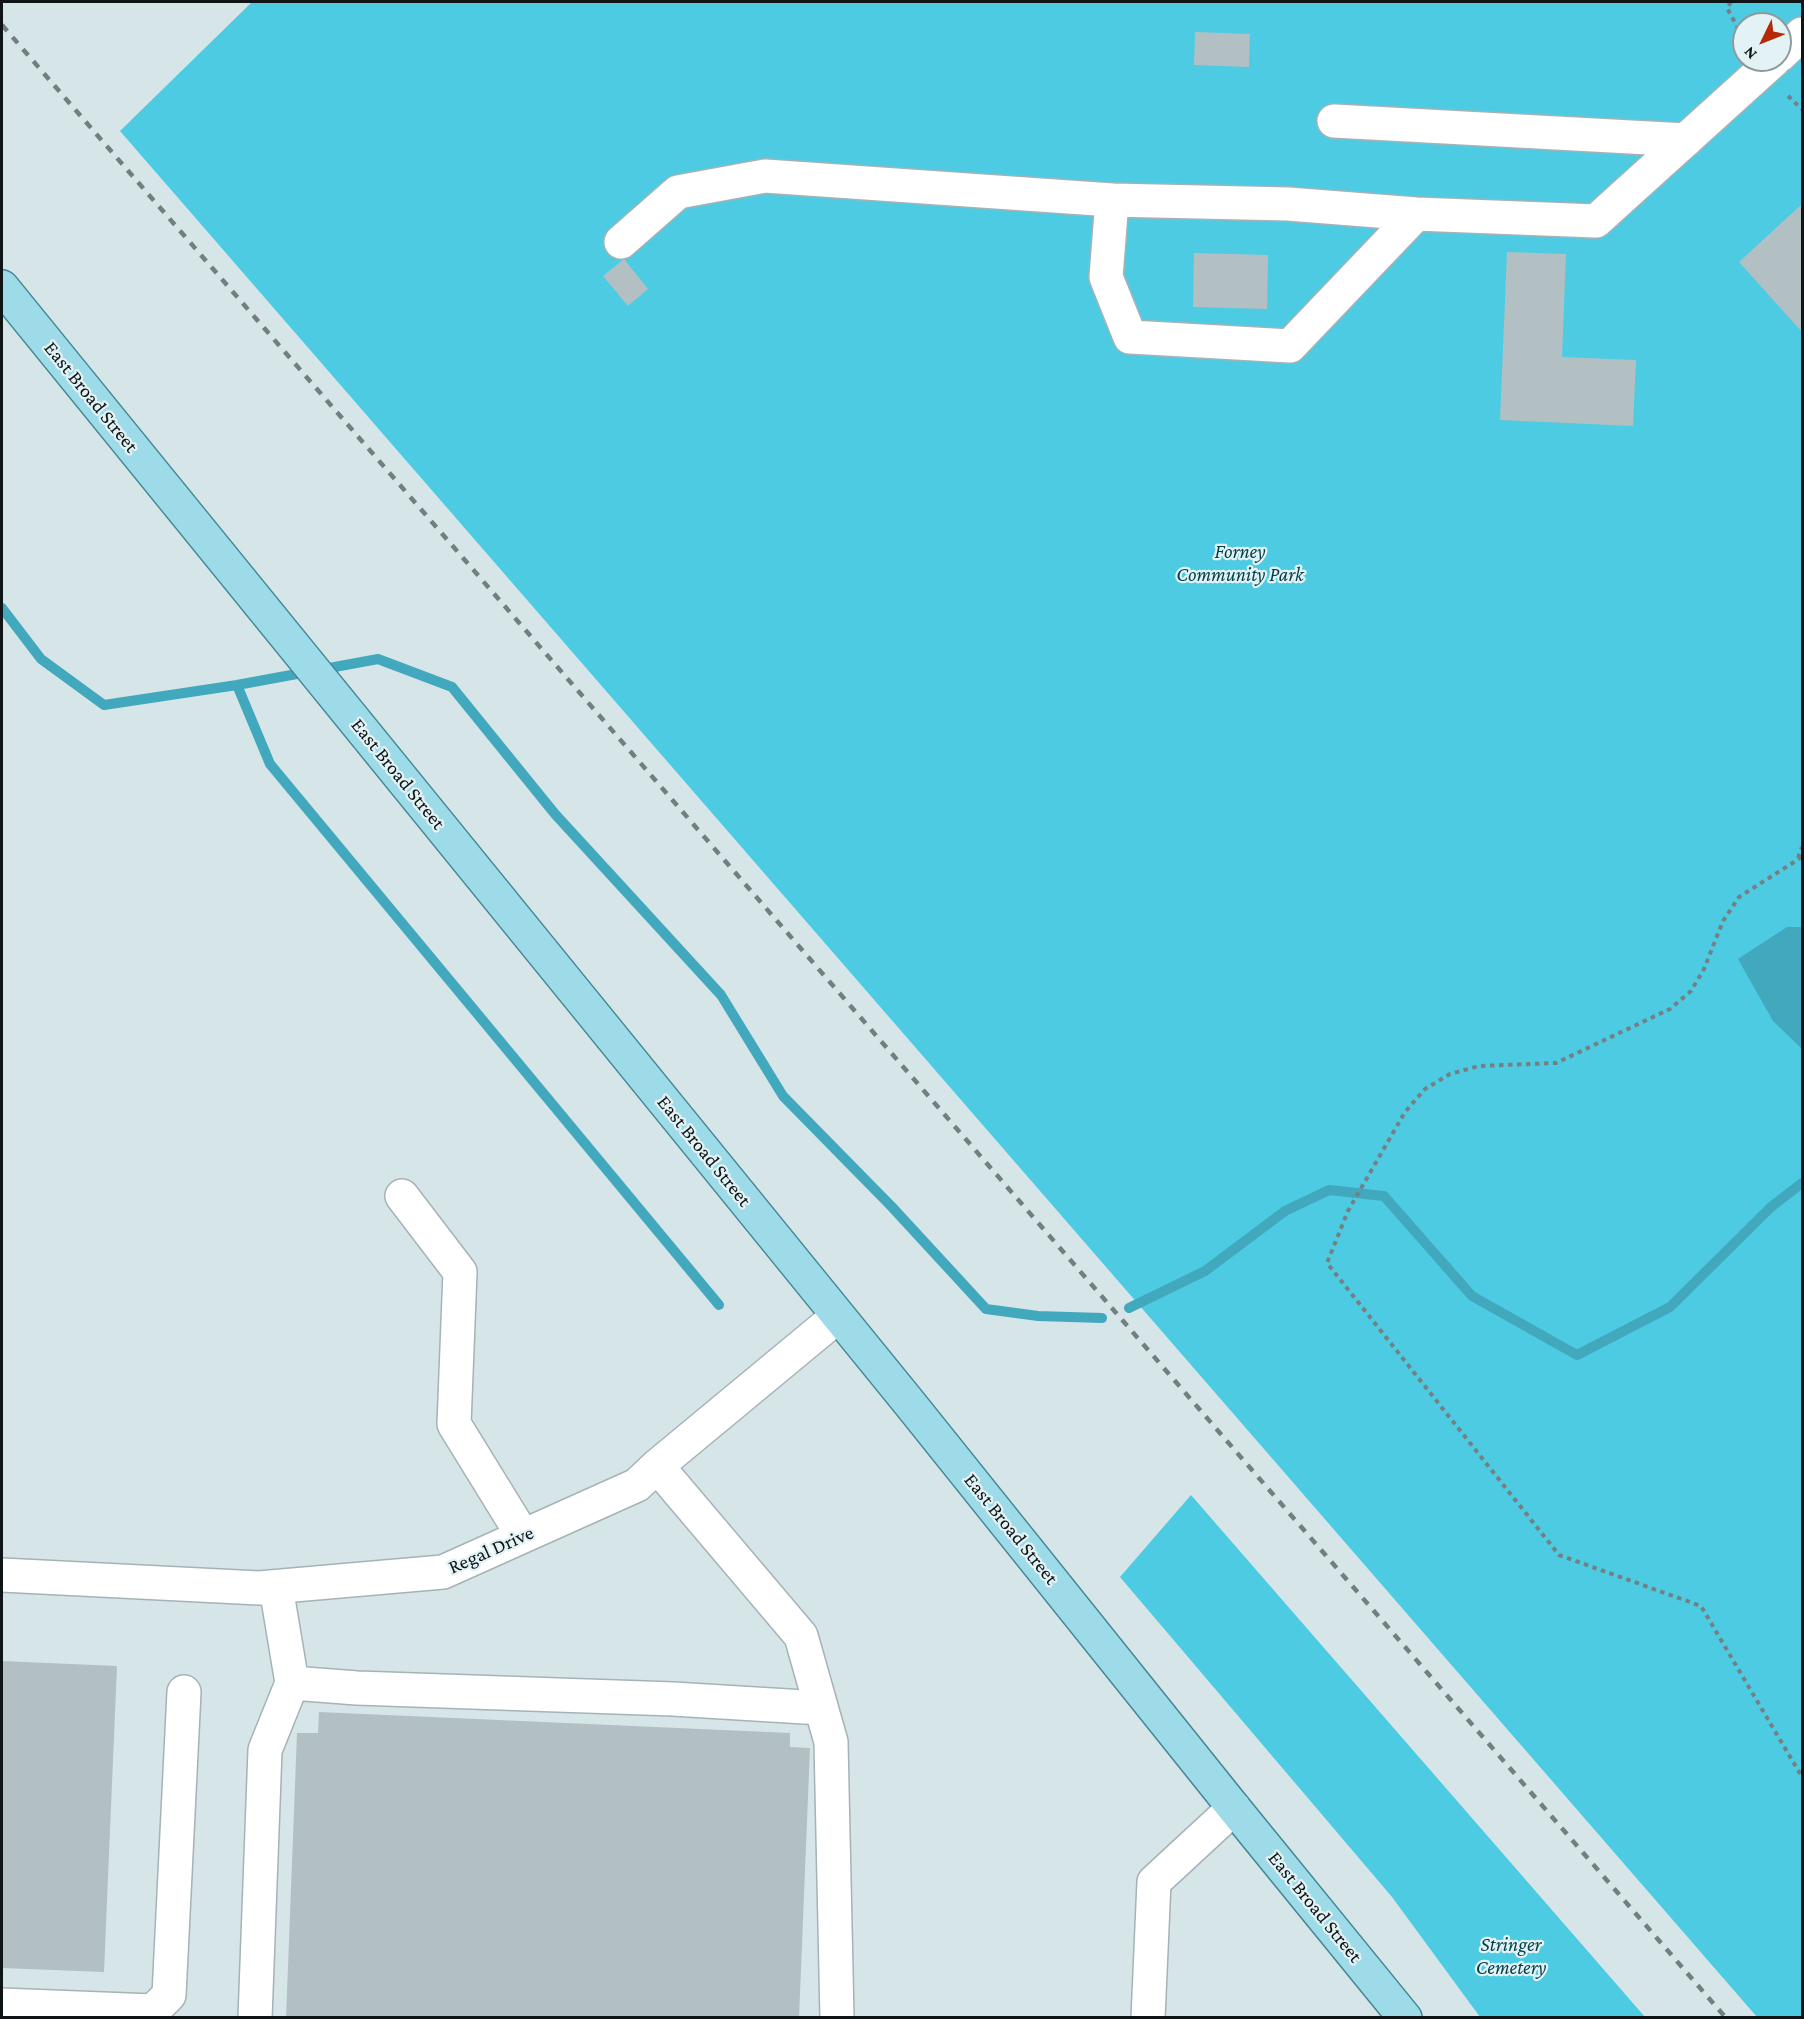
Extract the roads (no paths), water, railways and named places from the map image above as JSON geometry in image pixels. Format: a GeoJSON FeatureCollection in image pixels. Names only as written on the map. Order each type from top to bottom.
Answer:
{"type":"FeatureCollection","features":[{"type":"Feature","properties":{"kind":"main road","name":"East Broad Street"},"geometry":{"type":"LineString","coordinates":[[2,287],[911,1405],[1405,2018]]}},
{"type":"Feature","properties":{"kind":"street"},"geometry":{"type":"LineString","coordinates":[[621,242],[678,192],[765,176],[1112,200],[1288,204],[1416,214],[1596,221],[1761,72]]}},
{"type":"Feature","properties":{"kind":"street"},"geometry":{"type":"LineString","coordinates":[[1334,121],[1686,140]]}},
{"type":"Feature","properties":{"kind":"street"},"geometry":{"type":"LineString","coordinates":[[1112,200],[1106,277],[1130,337],[1290,346],[1416,214]]}},
{"type":"Feature","properties":{"kind":"street"},"geometry":{"type":"LineString","coordinates":[[402,1196],[459,1272],[454,1424],[523,1536]]}},
{"type":"Feature","properties":{"kind":"street","name":"Regal Drive"},"geometry":{"type":"LineString","coordinates":[[2,1575],[259,1588],[443,1572],[637,1485],[838,1316]]}},
{"type":"Feature","properties":{"kind":"street"},"geometry":{"type":"LineString","coordinates":[[657,1466],[801,1636],[831,1742],[837,2018]]}},
{"type":"Feature","properties":{"kind":"street"},"geometry":{"type":"LineString","coordinates":[[255,2018],[265,1750],[292,1683],[276,1587]]}},
{"type":"Feature","properties":{"kind":"street"},"geometry":{"type":"LineString","coordinates":[[292,1683],[357,1688],[674,1699],[821,1708]]}},
{"type":"Feature","properties":{"kind":"street"},"geometry":{"type":"LineString","coordinates":[[2,2005],[153,2011],[169,1995],[184,1692]]}},
{"type":"Feature","properties":{"kind":"street"},"geometry":{"type":"LineString","coordinates":[[1148,2018],[1154,1882],[1234,1808]]}},
{"type":"Feature","properties":{"kind":"waterway"},"geometry":{"type":"LineString","coordinates":[[2,608],[41,659],[104,705],[237,685],[378,659],[452,687],[555,814],[721,995],[783,1096],[892,1207],[986,1309],[1038,1316],[1102,1318]]}},
{"type":"Feature","properties":{"kind":"waterway"},"geometry":{"type":"LineString","coordinates":[[237,685],[270,764],[719,1305]]}},
{"type":"Feature","properties":{"kind":"waterway"},"geometry":{"type":"LineString","coordinates":[[1129,1308],[1205,1271],[1285,1211],[1329,1190],[1384,1196],[1472,1296],[1577,1355],[1670,1307],[1771,1207],[1802,1183]]}},
{"type":"Feature","properties":{"kind":"railway"},"geometry":{"type":"LineString","coordinates":[[2,25],[1726,2018]]}},
{"type":"Feature","properties":{"kind":"park label","name":"Forney Community Park"},"geometry":{"type":"Point","coordinates":[1240,564]}},
{"type":"Feature","properties":{"kind":"park label","name":"Stringer Cemetery"},"geometry":{"type":"Point","coordinates":[1511,1956]}}]}
